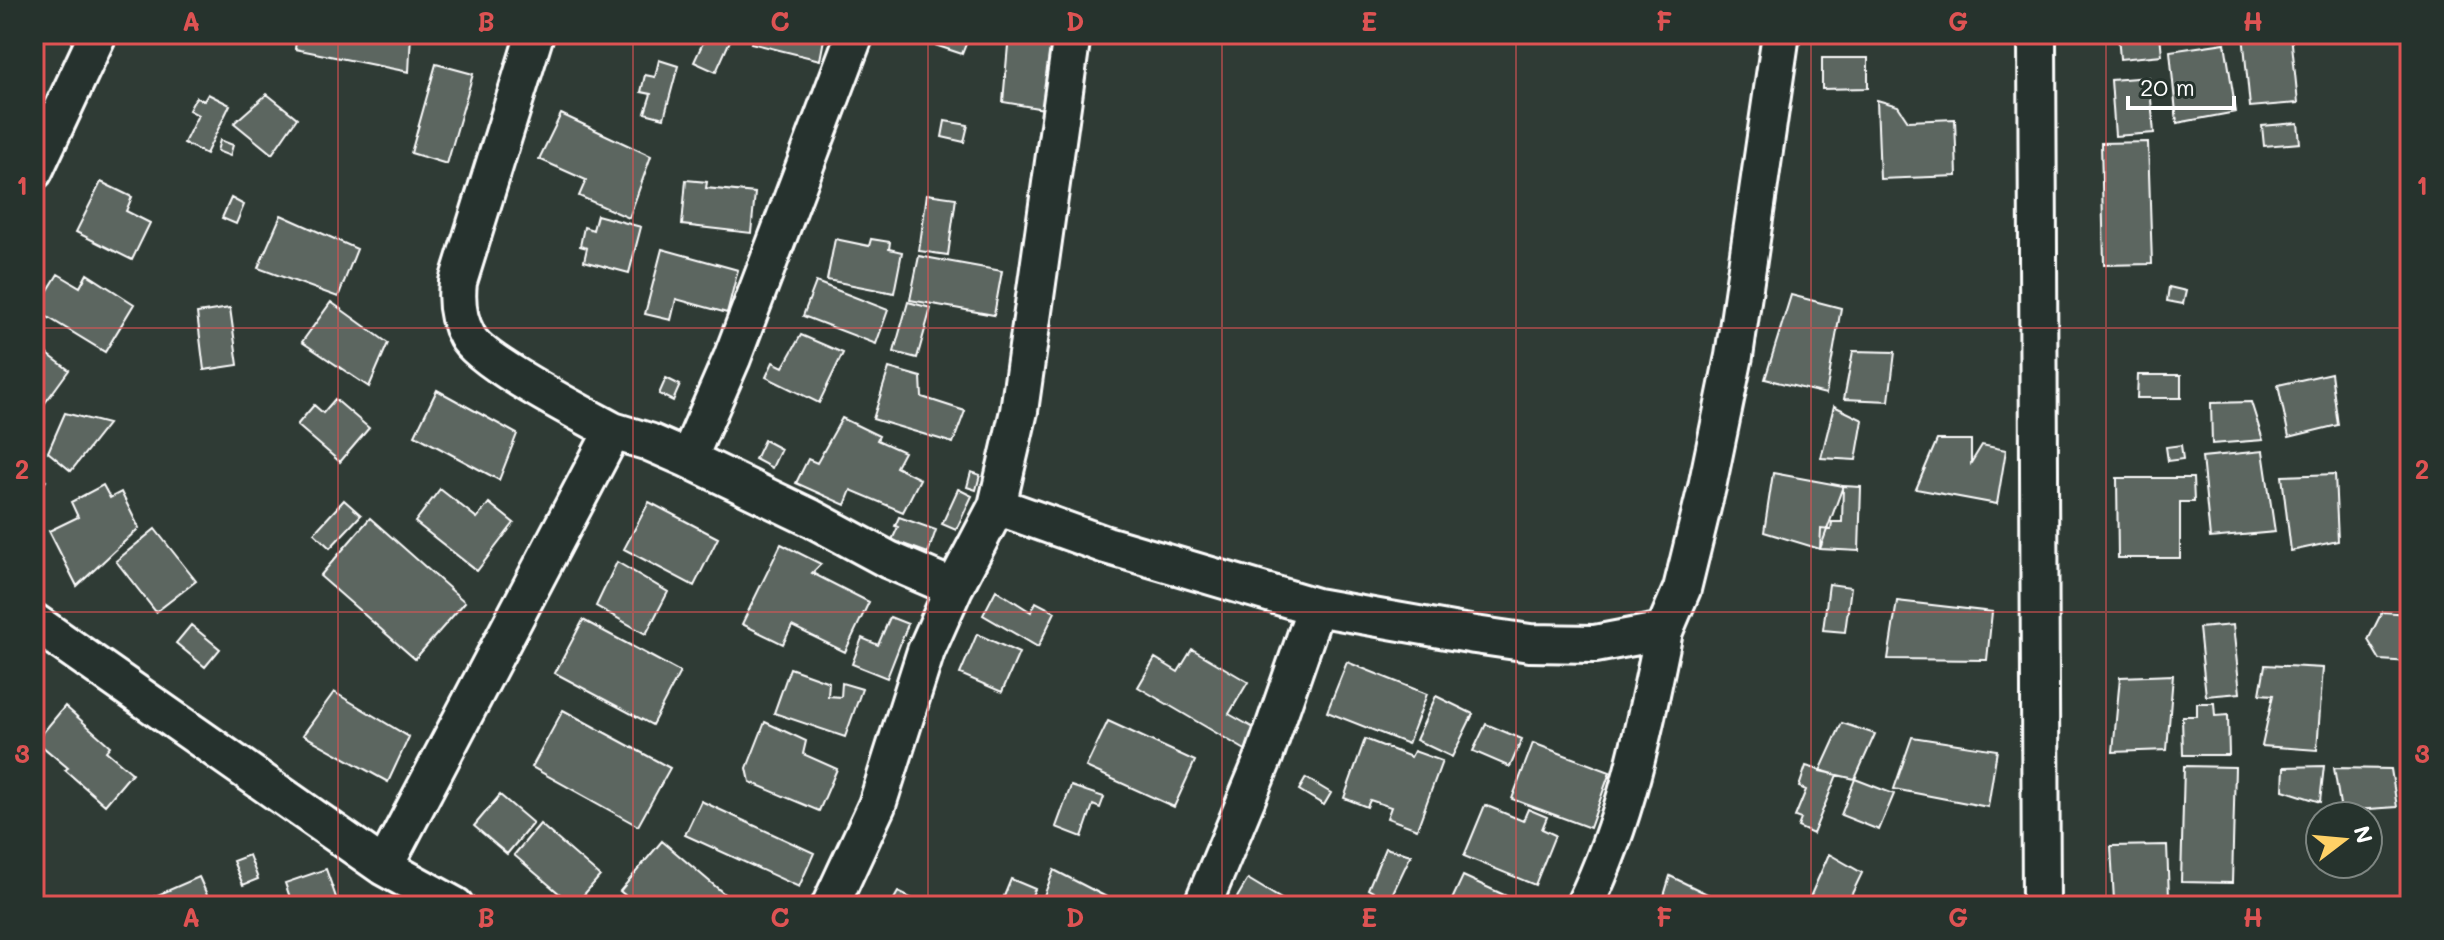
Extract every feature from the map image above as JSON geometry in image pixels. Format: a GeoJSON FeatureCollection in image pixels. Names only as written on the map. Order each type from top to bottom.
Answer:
{"type":"FeatureCollection","features":[{"type":"Feature","properties":{"kind":"street"},"geometry":{"type":"LineString","coordinates":[[34,171],[98,34]]}},
{"type":"Feature","properties":{"kind":"street"},"geometry":{"type":"LineString","coordinates":[[535,34],[458,282],[460,317],[467,337],[484,355],[613,431],[688,459],[811,518],[889,560],[954,588]]}},
{"type":"Feature","properties":{"kind":"street"},"geometry":{"type":"LineString","coordinates":[[688,459],[732,358],[855,34]]}},
{"type":"Feature","properties":{"kind":"street"},"geometry":{"type":"LineString","coordinates":[[830,906],[877,805],[926,651],[954,588],[997,506],[1019,411],[1072,34]]}},
{"type":"Feature","properties":{"kind":"street"},"geometry":{"type":"LineString","coordinates":[[1584,906],[1611,845],[1626,797],[1643,737],[1664,631],[1682,589],[1707,487],[1734,356],[1781,34]]}},
{"type":"Feature","properties":{"kind":"street"},"geometry":{"type":"LineString","coordinates":[[2037,34],[2041,906]]}},
{"type":"Feature","properties":{"kind":"street"},"geometry":{"type":"LineString","coordinates":[[384,867],[613,431]]}},
{"type":"Feature","properties":{"kind":"street"},"geometry":{"type":"LineString","coordinates":[[997,506],[1106,545],[1316,607],[1530,643],[1595,644],[1664,631]]}},
{"type":"Feature","properties":{"kind":"street"},"geometry":{"type":"LineString","coordinates":[[1202,906],[1264,757],[1316,607]]}},
{"type":"Feature","properties":{"kind":"street"},"geometry":{"type":"LineString","coordinates":[[34,622],[384,867],[455,906]]}},
{"type":"Feature","properties":{"kind":"building"},"geometry":{"type":"Polygon","coordinates":[[[297,34],[411,34],[409,72],[295,49],[297,34]]]}},
{"type":"Feature","properties":{"kind":"building"},"geometry":{"type":"Polygon","coordinates":[[[707,34],[733,34],[716,72],[694,62],[707,34]]]}},
{"type":"Feature","properties":{"kind":"building"},"geometry":{"type":"Polygon","coordinates":[[[754,34],[825,34],[820,60],[751,43],[754,34]]]}},
{"type":"Feature","properties":{"kind":"building"},"geometry":{"type":"Polygon","coordinates":[[[912,34],[970,34],[962,54],[911,37],[912,34]]]}},
{"type":"Feature","properties":{"kind":"building"},"geometry":{"type":"Polygon","coordinates":[[[1009,34],[1053,34],[1050,110],[1003,102],[1009,34]]]}},
{"type":"Feature","properties":{"kind":"building"},"geometry":{"type":"Polygon","coordinates":[[[1824,34],[1862,34],[1862,40],[1824,42],[1824,34]]]}},
{"type":"Feature","properties":{"kind":"building"},"geometry":{"type":"Polygon","coordinates":[[[2118,34],[2160,34],[2162,55],[2120,59],[2118,34]]]}},
{"type":"Feature","properties":{"kind":"building"},"geometry":{"type":"Polygon","coordinates":[[[2243,34],[2291,34],[2298,103],[2250,107],[2243,34]]]}},
{"type":"Feature","properties":{"kind":"building"},"geometry":{"type":"Polygon","coordinates":[[[2225,43],[2236,112],[2177,123],[2170,51],[2225,43]]]}},
{"type":"Feature","properties":{"kind":"building"},"geometry":{"type":"Polygon","coordinates":[[[1822,58],[1868,58],[1868,88],[1822,89],[1822,58]]]}},
{"type":"Feature","properties":{"kind":"building"},"geometry":{"type":"Polygon","coordinates":[[[659,60],[678,66],[664,118],[645,113],[651,94],[641,92],[645,75],[655,77],[659,60]]]}},
{"type":"Feature","properties":{"kind":"building"},"geometry":{"type":"Polygon","coordinates":[[[436,64],[473,74],[447,164],[411,153],[436,64]]]}},
{"type":"Feature","properties":{"kind":"building"},"geometry":{"type":"Polygon","coordinates":[[[2149,77],[2154,133],[2115,136],[2111,80],[2149,77]]]}},
{"type":"Feature","properties":{"kind":"building"},"geometry":{"type":"Polygon","coordinates":[[[208,94],[230,105],[206,154],[184,143],[198,115],[189,110],[196,97],[204,101],[208,94]]]}},
{"type":"Feature","properties":{"kind":"building"},"geometry":{"type":"Polygon","coordinates":[[[267,94],[297,118],[272,154],[234,123],[267,94]]]}},
{"type":"Feature","properties":{"kind":"building"},"geometry":{"type":"Polygon","coordinates":[[[1877,100],[1898,106],[1908,121],[1955,119],[1957,176],[1880,179],[1877,100]]]}},
{"type":"Feature","properties":{"kind":"building"},"geometry":{"type":"Polygon","coordinates":[[[561,114],[651,156],[629,218],[579,196],[586,180],[539,159],[561,114]]]}},
{"type":"Feature","properties":{"kind":"building"},"geometry":{"type":"Polygon","coordinates":[[[945,121],[968,125],[964,142],[942,137],[945,121]]]}},
{"type":"Feature","properties":{"kind":"building"},"geometry":{"type":"Polygon","coordinates":[[[2298,123],[2300,143],[2264,146],[2262,126],[2298,123]]]}},
{"type":"Feature","properties":{"kind":"building"},"geometry":{"type":"Polygon","coordinates":[[[220,140],[233,145],[230,156],[217,151],[220,140]]]}},
{"type":"Feature","properties":{"kind":"building"},"geometry":{"type":"Polygon","coordinates":[[[2148,142],[2152,264],[2104,265],[2101,143],[2148,142]]]}},
{"type":"Feature","properties":{"kind":"building"},"geometry":{"type":"Polygon","coordinates":[[[686,180],[707,182],[706,188],[755,193],[751,233],[682,225],[686,180]]]}},
{"type":"Feature","properties":{"kind":"building"},"geometry":{"type":"Polygon","coordinates":[[[101,182],[132,197],[126,211],[150,223],[132,260],[76,232],[101,182]]]}},
{"type":"Feature","properties":{"kind":"building"},"geometry":{"type":"Polygon","coordinates":[[[927,194],[956,198],[948,255],[919,251],[927,194]]]}},
{"type":"Feature","properties":{"kind":"building"},"geometry":{"type":"Polygon","coordinates":[[[231,198],[244,205],[236,224],[222,218],[231,198]]]}},
{"type":"Feature","properties":{"kind":"building"},"geometry":{"type":"Polygon","coordinates":[[[281,215],[357,249],[338,297],[258,268],[281,215]]]}},
{"type":"Feature","properties":{"kind":"building"},"geometry":{"type":"Polygon","coordinates":[[[597,215],[641,227],[629,273],[584,261],[587,248],[580,246],[584,227],[593,230],[597,215]]]}},
{"type":"Feature","properties":{"kind":"building"},"geometry":{"type":"Polygon","coordinates":[[[835,239],[869,246],[871,239],[890,242],[889,249],[902,252],[894,293],[827,280],[835,239]]]}},
{"type":"Feature","properties":{"kind":"building"},"geometry":{"type":"Polygon","coordinates":[[[662,249],[738,270],[727,313],[676,299],[671,320],[645,314],[662,249]]]}},
{"type":"Feature","properties":{"kind":"building"},"geometry":{"type":"Polygon","coordinates":[[[919,256],[1002,271],[994,315],[910,300],[919,256]]]}},
{"type":"Feature","properties":{"kind":"building"},"geometry":{"type":"Polygon","coordinates":[[[58,274],[80,287],[87,274],[134,304],[105,352],[36,310],[58,274]]]}},
{"type":"Feature","properties":{"kind":"building"},"geometry":{"type":"Polygon","coordinates":[[[816,282],[888,310],[876,344],[803,316],[816,282]]]}},
{"type":"Feature","properties":{"kind":"building"},"geometry":{"type":"Polygon","coordinates":[[[2169,287],[2186,291],[2183,304],[2167,301],[2169,287]]]}},
{"type":"Feature","properties":{"kind":"building"},"geometry":{"type":"Polygon","coordinates":[[[1791,295],[1841,308],[1826,394],[1765,379],[1791,295]]]}},
{"type":"Feature","properties":{"kind":"building"},"geometry":{"type":"Polygon","coordinates":[[[331,302],[388,343],[369,387],[302,342],[331,302]]]}},
{"type":"Feature","properties":{"kind":"building"},"geometry":{"type":"Polygon","coordinates":[[[908,302],[931,308],[917,358],[894,352],[908,302]]]}},
{"type":"Feature","properties":{"kind":"building"},"geometry":{"type":"Polygon","coordinates":[[[230,308],[238,365],[204,370],[197,313],[230,308]]]}},
{"type":"Feature","properties":{"kind":"building"},"geometry":{"type":"Polygon","coordinates":[[[801,335],[843,353],[819,403],[766,377],[773,362],[783,367],[801,335]]]}},
{"type":"Feature","properties":{"kind":"building"},"geometry":{"type":"Polygon","coordinates":[[[34,344],[69,370],[34,418],[34,344]]]}},
{"type":"Feature","properties":{"kind":"building"},"geometry":{"type":"Polygon","coordinates":[[[1853,351],[1895,352],[1889,401],[1844,399],[1853,351]]]}},
{"type":"Feature","properties":{"kind":"building"},"geometry":{"type":"Polygon","coordinates":[[[889,368],[921,377],[922,397],[965,411],[953,443],[873,419],[889,368]]]}},
{"type":"Feature","properties":{"kind":"building"},"geometry":{"type":"Polygon","coordinates":[[[2331,373],[2338,425],[2289,437],[2278,385],[2331,373]]]}},
{"type":"Feature","properties":{"kind":"building"},"geometry":{"type":"Polygon","coordinates":[[[2138,375],[2181,375],[2181,398],[2137,398],[2138,375]]]}},
{"type":"Feature","properties":{"kind":"building"},"geometry":{"type":"Polygon","coordinates":[[[666,378],[680,385],[673,401],[659,394],[666,378]]]}},
{"type":"Feature","properties":{"kind":"building"},"geometry":{"type":"Polygon","coordinates":[[[437,390],[517,434],[499,480],[415,435],[437,390]]]}},
{"type":"Feature","properties":{"kind":"building"},"geometry":{"type":"Polygon","coordinates":[[[335,399],[369,428],[340,462],[297,425],[314,405],[323,413],[335,399]]]}},
{"type":"Feature","properties":{"kind":"building"},"geometry":{"type":"Polygon","coordinates":[[[2251,402],[2263,440],[2212,444],[2211,403],[2251,402]]]}},
{"type":"Feature","properties":{"kind":"building"},"geometry":{"type":"Polygon","coordinates":[[[1834,406],[1863,420],[1856,460],[1821,458],[1834,406]]]}},
{"type":"Feature","properties":{"kind":"building"},"geometry":{"type":"Polygon","coordinates":[[[65,413],[108,424],[71,471],[48,452],[65,413]]]}},
{"type":"Feature","properties":{"kind":"building"},"geometry":{"type":"Polygon","coordinates":[[[842,418],[879,436],[877,440],[904,452],[896,467],[920,479],[903,512],[851,490],[845,505],[796,483],[808,459],[817,463],[842,418]]]}},
{"type":"Feature","properties":{"kind":"building"},"geometry":{"type":"Polygon","coordinates":[[[764,440],[781,449],[772,468],[755,459],[764,440]]]}},
{"type":"Feature","properties":{"kind":"building"},"geometry":{"type":"Polygon","coordinates":[[[1937,440],[1971,440],[1971,463],[1982,445],[2006,450],[1997,504],[1916,489],[1937,440]]]}},
{"type":"Feature","properties":{"kind":"building"},"geometry":{"type":"Polygon","coordinates":[[[2181,445],[2183,459],[2168,461],[2166,447],[2181,445]]]}},
{"type":"Feature","properties":{"kind":"building"},"geometry":{"type":"Polygon","coordinates":[[[2263,451],[2275,532],[2210,538],[2202,457],[2263,451]]]}},
{"type":"Feature","properties":{"kind":"building"},"geometry":{"type":"Polygon","coordinates":[[[971,472],[980,475],[976,490],[967,487],[971,472]]]}},
{"type":"Feature","properties":{"kind":"building"},"geometry":{"type":"Polygon","coordinates":[[[34,473],[46,481],[34,497],[34,473]]]}},
{"type":"Feature","properties":{"kind":"building"},"geometry":{"type":"Polygon","coordinates":[[[1773,473],[1843,486],[1820,549],[1764,532],[1773,473]]]}},
{"type":"Feature","properties":{"kind":"building"},"geometry":{"type":"Polygon","coordinates":[[[2335,474],[2338,541],[2291,551],[2282,476],[2335,474]]]}},
{"type":"Feature","properties":{"kind":"building"},"geometry":{"type":"Polygon","coordinates":[[[2117,478],[2193,478],[2194,502],[2180,502],[2180,558],[2118,558],[2117,478]]]}},
{"type":"Feature","properties":{"kind":"building"},"geometry":{"type":"Polygon","coordinates":[[[103,485],[110,498],[121,492],[139,528],[77,586],[49,531],[78,517],[71,502],[103,485]]]}},
{"type":"Feature","properties":{"kind":"building"},"geometry":{"type":"Polygon","coordinates":[[[1843,486],[1861,487],[1859,551],[1820,549],[1821,529],[1831,530],[1832,522],[1842,522],[1843,486]]]}},
{"type":"Feature","properties":{"kind":"building"},"geometry":{"type":"Polygon","coordinates":[[[440,489],[477,518],[489,503],[514,523],[477,571],[415,522],[440,489]]]}},
{"type":"Feature","properties":{"kind":"building"},"geometry":{"type":"Polygon","coordinates":[[[958,489],[972,496],[956,530],[942,524],[958,489]]]}},
{"type":"Feature","properties":{"kind":"building"},"geometry":{"type":"Polygon","coordinates":[[[344,500],[361,515],[330,548],[314,533],[344,500]]]}},
{"type":"Feature","properties":{"kind":"building"},"geometry":{"type":"Polygon","coordinates":[[[649,502],[718,538],[694,586],[624,549],[649,502]]]}},
{"type":"Feature","properties":{"kind":"building"},"geometry":{"type":"Polygon","coordinates":[[[899,517],[936,530],[928,553],[892,540],[899,517]]]}},
{"type":"Feature","properties":{"kind":"building"},"geometry":{"type":"Polygon","coordinates":[[[370,518],[465,602],[415,659],[320,576],[370,518]]]}},
{"type":"Feature","properties":{"kind":"building"},"geometry":{"type":"Polygon","coordinates":[[[155,529],[196,581],[156,612],[116,561],[155,529]]]}},
{"type":"Feature","properties":{"kind":"building"},"geometry":{"type":"Polygon","coordinates":[[[781,544],[821,564],[812,573],[869,602],[845,652],[792,626],[783,644],[742,624],[781,544]]]}},
{"type":"Feature","properties":{"kind":"building"},"geometry":{"type":"Polygon","coordinates":[[[617,562],[668,592],[646,634],[596,606],[617,562]]]}},
{"type":"Feature","properties":{"kind":"building"},"geometry":{"type":"Polygon","coordinates":[[[1829,584],[1851,587],[1845,632],[1823,630],[1829,584]]]}},
{"type":"Feature","properties":{"kind":"building"},"geometry":{"type":"Polygon","coordinates":[[[996,590],[1031,612],[1036,602],[1055,612],[1038,647],[983,615],[996,590]]]}},
{"type":"Feature","properties":{"kind":"building"},"geometry":{"type":"Polygon","coordinates":[[[1897,601],[1992,612],[1987,660],[1888,659],[1897,601]]]}},
{"type":"Feature","properties":{"kind":"building"},"geometry":{"type":"Polygon","coordinates":[[[2382,612],[2410,614],[2410,662],[2380,660],[2368,640],[2382,612]]]}},
{"type":"Feature","properties":{"kind":"building"},"geometry":{"type":"Polygon","coordinates":[[[890,617],[908,624],[887,678],[852,664],[862,638],[878,645],[890,617]]]}},
{"type":"Feature","properties":{"kind":"building"},"geometry":{"type":"Polygon","coordinates":[[[583,620],[680,672],[652,725],[555,673],[583,620]]]}},
{"type":"Feature","properties":{"kind":"building"},"geometry":{"type":"Polygon","coordinates":[[[191,625],[220,649],[205,667],[176,643],[191,625]]]}},
{"type":"Feature","properties":{"kind":"building"},"geometry":{"type":"Polygon","coordinates":[[[2233,625],[2240,693],[2206,696],[2199,628],[2233,625]]]}},
{"type":"Feature","properties":{"kind":"building"},"geometry":{"type":"Polygon","coordinates":[[[977,634],[1019,653],[1002,692],[960,674],[977,634]]]}},
{"type":"Feature","properties":{"kind":"building"},"geometry":{"type":"Polygon","coordinates":[[[1192,649],[1248,682],[1229,714],[1259,731],[1247,751],[1138,687],[1155,658],[1178,672],[1192,649]]]}},
{"type":"Feature","properties":{"kind":"building"},"geometry":{"type":"Polygon","coordinates":[[[1347,662],[1427,694],[1408,744],[1327,712],[1347,662]]]}},
{"type":"Feature","properties":{"kind":"building"},"geometry":{"type":"Polygon","coordinates":[[[2265,665],[2323,668],[2317,750],[2262,746],[2273,695],[2260,694],[2265,665]]]}},
{"type":"Feature","properties":{"kind":"building"},"geometry":{"type":"Polygon","coordinates":[[[790,668],[829,682],[828,696],[841,697],[842,683],[862,689],[845,737],[774,713],[790,668]]]}},
{"type":"Feature","properties":{"kind":"building"},"geometry":{"type":"Polygon","coordinates":[[[2173,675],[2167,750],[2113,752],[2120,677],[2173,675]]]}},
{"type":"Feature","properties":{"kind":"building"},"geometry":{"type":"Polygon","coordinates":[[[334,692],[409,737],[388,782],[303,735],[334,692]]]}},
{"type":"Feature","properties":{"kind":"building"},"geometry":{"type":"Polygon","coordinates":[[[1436,696],[1473,714],[1452,757],[1416,740],[1436,696]]]}},
{"type":"Feature","properties":{"kind":"building"},"geometry":{"type":"Polygon","coordinates":[[[2197,703],[2214,703],[2215,716],[2228,715],[2229,755],[2183,755],[2182,716],[2197,716],[2197,703]]]}},
{"type":"Feature","properties":{"kind":"building"},"geometry":{"type":"Polygon","coordinates":[[[65,706],[110,746],[106,751],[132,773],[105,805],[36,741],[65,706]]]}},
{"type":"Feature","properties":{"kind":"building"},"geometry":{"type":"Polygon","coordinates":[[[563,710],[670,768],[638,826],[532,767],[563,710]]]}},
{"type":"Feature","properties":{"kind":"building"},"geometry":{"type":"Polygon","coordinates":[[[1108,721],[1195,761],[1174,807],[1086,767],[1108,721]]]}},
{"type":"Feature","properties":{"kind":"building"},"geometry":{"type":"Polygon","coordinates":[[[765,722],[806,741],[803,754],[837,769],[819,811],[750,782],[747,768],[765,722]]]}},
{"type":"Feature","properties":{"kind":"building"},"geometry":{"type":"Polygon","coordinates":[[[1842,723],[1875,734],[1855,779],[1820,771],[1842,723]]]}},
{"type":"Feature","properties":{"kind":"building"},"geometry":{"type":"Polygon","coordinates":[[[1486,724],[1522,739],[1510,767],[1473,751],[1486,724]]]}},
{"type":"Feature","properties":{"kind":"building"},"geometry":{"type":"Polygon","coordinates":[[[1912,737],[1997,750],[1988,807],[1894,789],[1912,737]]]}},
{"type":"Feature","properties":{"kind":"building"},"geometry":{"type":"Polygon","coordinates":[[[1365,739],[1411,757],[1414,751],[1442,761],[1417,829],[1387,818],[1391,807],[1370,800],[1367,807],[1344,798],[1365,739]]]}},
{"type":"Feature","properties":{"kind":"building"},"geometry":{"type":"Polygon","coordinates":[[[1533,743],[1610,772],[1590,828],[1512,799],[1533,743]]]}},
{"type":"Feature","properties":{"kind":"building"},"geometry":{"type":"Polygon","coordinates":[[[1806,766],[1837,775],[1813,834],[1798,827],[1801,819],[1795,817],[1806,790],[1799,787],[1806,766]]]}},
{"type":"Feature","properties":{"kind":"building"},"geometry":{"type":"Polygon","coordinates":[[[2184,766],[2235,767],[2232,883],[2181,882],[2184,766]]]}},
{"type":"Feature","properties":{"kind":"building"},"geometry":{"type":"Polygon","coordinates":[[[2324,766],[2320,800],[2283,790],[2284,767],[2324,766]]]}},
{"type":"Feature","properties":{"kind":"building"},"geometry":{"type":"Polygon","coordinates":[[[2334,768],[2391,769],[2397,807],[2384,808],[2384,800],[2339,800],[2334,768]]]}},
{"type":"Feature","properties":{"kind":"building"},"geometry":{"type":"Polygon","coordinates":[[[1306,778],[1331,793],[1324,805],[1299,790],[1306,778]]]}},
{"type":"Feature","properties":{"kind":"building"},"geometry":{"type":"Polygon","coordinates":[[[1855,779],[1894,794],[1879,830],[1841,815],[1855,779]]]}},
{"type":"Feature","properties":{"kind":"building"},"geometry":{"type":"Polygon","coordinates":[[[1071,786],[1104,797],[1100,808],[1093,805],[1082,837],[1056,827],[1071,786]]]}},
{"type":"Feature","properties":{"kind":"building"},"geometry":{"type":"Polygon","coordinates":[[[500,795],[533,823],[507,854],[474,826],[500,795]]]}},
{"type":"Feature","properties":{"kind":"building"},"geometry":{"type":"Polygon","coordinates":[[[701,801],[814,853],[799,887],[685,835],[701,801]]]}},
{"type":"Feature","properties":{"kind":"building"},"geometry":{"type":"Polygon","coordinates":[[[1485,805],[1523,821],[1528,809],[1547,817],[1542,829],[1555,835],[1535,885],[1464,856],[1485,805]]]}},
{"type":"Feature","properties":{"kind":"building"},"geometry":{"type":"Polygon","coordinates":[[[540,824],[600,876],[574,906],[514,855],[540,824]]]}},
{"type":"Feature","properties":{"kind":"building"},"geometry":{"type":"Polygon","coordinates":[[[662,841],[729,898],[723,906],[638,906],[620,891],[662,841]]]}},
{"type":"Feature","properties":{"kind":"building"},"geometry":{"type":"Polygon","coordinates":[[[2167,845],[2169,897],[2114,901],[2111,846],[2167,845]]]}},
{"type":"Feature","properties":{"kind":"building"},"geometry":{"type":"Polygon","coordinates":[[[1385,848],[1411,855],[1389,901],[1368,889],[1385,848]]]}},
{"type":"Feature","properties":{"kind":"building"},"geometry":{"type":"Polygon","coordinates":[[[1829,854],[1862,873],[1846,906],[1806,906],[1829,854]]]}},
{"type":"Feature","properties":{"kind":"building"},"geometry":{"type":"Polygon","coordinates":[[[249,855],[258,879],[243,885],[233,861],[249,855]]]}},
{"type":"Feature","properties":{"kind":"building"},"geometry":{"type":"Polygon","coordinates":[[[326,869],[339,906],[293,906],[285,883],[326,869]]]}},
{"type":"Feature","properties":{"kind":"building"},"geometry":{"type":"Polygon","coordinates":[[[1054,870],[1124,906],[1040,906],[1054,870]]]}},
{"type":"Feature","properties":{"kind":"building"},"geometry":{"type":"Polygon","coordinates":[[[1463,876],[1528,906],[1449,906],[1463,876]]]}},
{"type":"Feature","properties":{"kind":"building"},"geometry":{"type":"Polygon","coordinates":[[[1670,876],[1732,906],[1661,906],[1670,876]]]}},
{"type":"Feature","properties":{"kind":"building"},"geometry":{"type":"Polygon","coordinates":[[[199,877],[212,906],[157,906],[153,897],[199,877]]]}},
{"type":"Feature","properties":{"kind":"building"},"geometry":{"type":"Polygon","coordinates":[[[1011,879],[1035,889],[1027,906],[1000,906],[1011,879]]]}},
{"type":"Feature","properties":{"kind":"building"},"geometry":{"type":"Polygon","coordinates":[[[1248,879],[1293,906],[1232,906],[1248,879]]]}},
{"type":"Feature","properties":{"kind":"building"},"geometry":{"type":"Polygon","coordinates":[[[898,892],[927,906],[890,906],[898,892]]]}}]}
